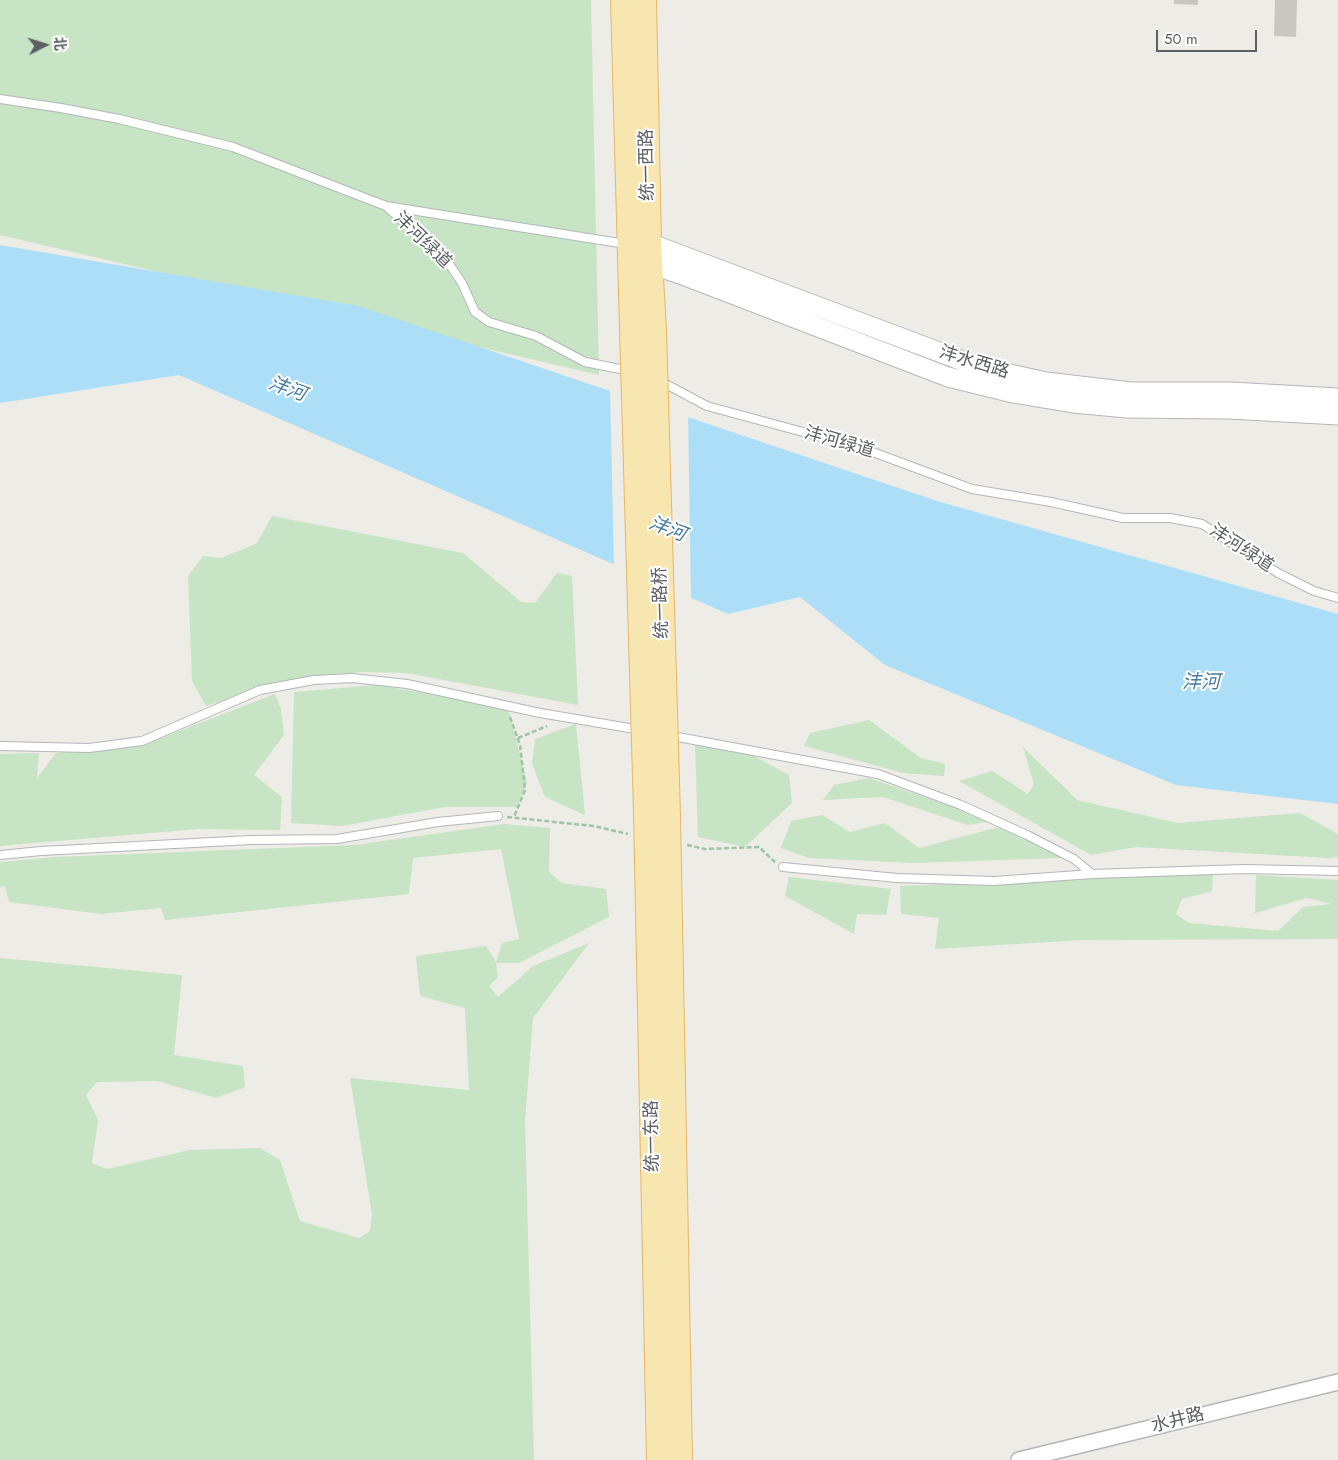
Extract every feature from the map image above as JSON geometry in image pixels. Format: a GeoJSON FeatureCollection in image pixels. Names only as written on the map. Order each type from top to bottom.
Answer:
{"type":"FeatureCollection","features":[{"type":"Feature","properties":{"kind":"main road","name":"统一西路"},"geometry":{"type":"LineString","coordinates":[[623,0],[643,329]]}},
{"type":"Feature","properties":{"kind":"main road","name":"统一西路"},"geometry":{"type":"LineString","coordinates":[[638,249],[644,0]]}},
{"type":"Feature","properties":{"kind":"main road","name":"统一路桥"},"geometry":{"type":"LineString","coordinates":[[643,329],[657,814]]}},
{"type":"Feature","properties":{"kind":"main road","name":"统一东路"},"geometry":{"type":"LineString","coordinates":[[657,814],[680,1460]]}},
{"type":"Feature","properties":{"kind":"main road","name":"统一东路"},"geometry":{"type":"LineString","coordinates":[[658,840],[658,1460]]}},
{"type":"Feature","properties":{"kind":"street","name":"沣水西路"},"geometry":{"type":"LineString","coordinates":[[638,249],[979,367],[1046,382],[1131,392],[1231,392],[1338,398]]}},
{"type":"Feature","properties":{"kind":"street","name":"沣水西路"},"geometry":{"type":"LineString","coordinates":[[638,249],[690,278],[948,377],[1012,393],[1073,403],[1126,408],[1229,409],[1338,415]]}},
{"type":"Feature","properties":{"kind":"street","name":"水井路"},"geometry":{"type":"LineString","coordinates":[[1019,1460],[1338,1382]]}},
{"type":"Feature","properties":{"kind":"lane"},"geometry":{"type":"LineString","coordinates":[[0,98],[119,119],[233,147],[386,206],[638,249]]}},
{"type":"Feature","properties":{"kind":"lane","name":"沣河绿道"},"geometry":{"type":"LineString","coordinates":[[386,206],[446,261],[462,283],[475,312],[490,322],[536,336],[586,362],[646,374],[707,406],[862,448],[972,489],[1051,502],[1123,518],[1170,518],[1202,524],[1278,573],[1314,591],[1338,598]]}},
{"type":"Feature","properties":{"kind":"lane"},"geometry":{"type":"LineString","coordinates":[[0,746],[89,748],[142,741],[260,690],[314,680],[352,678],[407,684],[567,718],[878,774],[961,805],[1027,835],[1074,859],[1092,874]]}},
{"type":"Feature","properties":{"kind":"lane"},"geometry":{"type":"LineString","coordinates":[[0,855],[41,851],[251,840],[337,839],[438,822],[498,816]]}},
{"type":"Feature","properties":{"kind":"lane"},"geometry":{"type":"LineString","coordinates":[[783,867],[897,878],[994,881],[1092,874],[1244,869],[1338,871]]}},
{"type":"Feature","properties":{"kind":"path"},"geometry":{"type":"LineString","coordinates":[[506,706],[520,745],[525,790],[513,818]]}},
{"type":"Feature","properties":{"kind":"path"},"geometry":{"type":"LineString","coordinates":[[517,738],[567,718]]}},
{"type":"Feature","properties":{"kind":"path"},"geometry":{"type":"LineString","coordinates":[[498,816],[594,826],[705,849],[759,847],[783,867]]}},
{"type":"Feature","properties":{"kind":"green space"},"geometry":{"type":"Polygon","coordinates":[[[0,0],[591,0],[599,375],[0,235],[0,0]]]}},
{"type":"Feature","properties":{"kind":"green space"},"geometry":{"type":"Polygon","coordinates":[[[272,516],[463,553],[521,602],[535,603],[557,573],[572,576],[578,705],[406,673],[363,672],[301,678],[206,706],[192,681],[188,576],[203,556],[222,558],[257,543],[272,516]]]}},
{"type":"Feature","properties":{"kind":"green space"},"geometry":{"type":"Polygon","coordinates":[[[378,685],[508,708],[527,782],[517,807],[445,807],[342,826],[291,823],[294,692],[378,685]]]}},
{"type":"Feature","properties":{"kind":"green space"},"geometry":{"type":"Polygon","coordinates":[[[275,694],[281,709],[284,735],[254,775],[282,797],[280,830],[198,829],[0,846],[0,754],[39,753],[37,778],[56,753],[161,738],[275,694]]]}},
{"type":"Feature","properties":{"kind":"green space"},"geometry":{"type":"Polygon","coordinates":[[[869,720],[921,758],[945,764],[944,776],[903,773],[804,746],[810,733],[869,720]]]}},
{"type":"Feature","properties":{"kind":"green space"},"geometry":{"type":"Polygon","coordinates":[[[576,724],[585,815],[545,797],[532,764],[535,739],[576,724]]]}},
{"type":"Feature","properties":{"kind":"green space"},"geometry":{"type":"Polygon","coordinates":[[[695,743],[741,749],[789,775],[792,803],[745,847],[698,837],[695,743]]]}},
{"type":"Feature","properties":{"kind":"green space"},"geometry":{"type":"Polygon","coordinates":[[[1023,747],[1077,800],[1178,823],[1300,813],[1338,834],[1338,857],[1136,847],[1091,855],[959,781],[992,771],[1028,794],[1034,784],[1023,747]]]}},
{"type":"Feature","properties":{"kind":"green space"},"geometry":{"type":"Polygon","coordinates":[[[869,778],[994,821],[968,825],[883,797],[823,800],[834,785],[869,778]]]}},
{"type":"Feature","properties":{"kind":"green space"},"geometry":{"type":"Polygon","coordinates":[[[822,815],[850,832],[885,823],[919,848],[999,827],[1062,858],[913,863],[809,858],[781,848],[791,821],[822,815]]]}},
{"type":"Feature","properties":{"kind":"green space"},"geometry":{"type":"Polygon","coordinates":[[[504,824],[550,828],[549,872],[562,883],[606,889],[609,917],[519,963],[496,963],[498,977],[489,986],[498,997],[533,966],[589,943],[533,1018],[525,1121],[534,1460],[0,1460],[0,958],[182,975],[174,1055],[243,1066],[245,1087],[216,1098],[157,1081],[97,1082],[86,1095],[98,1120],[92,1163],[107,1169],[190,1150],[260,1148],[280,1160],[300,1221],[359,1238],[370,1231],[372,1214],[350,1078],[469,1090],[465,1008],[420,996],[416,956],[486,946],[496,962],[502,943],[519,939],[501,849],[413,858],[409,894],[165,920],[161,908],[101,914],[9,902],[5,886],[0,887],[0,862],[55,857],[354,845],[504,824]]]}},
{"type":"Feature","properties":{"kind":"green space"},"geometry":{"type":"Polygon","coordinates":[[[1213,874],[1212,891],[1182,899],[1176,914],[1189,923],[1278,931],[1303,907],[1332,904],[1307,898],[1255,913],[1256,875],[1338,880],[1338,939],[1082,940],[935,949],[939,918],[901,914],[900,886],[1213,874]]]}},
{"type":"Feature","properties":{"kind":"green space"},"geometry":{"type":"Polygon","coordinates":[[[789,877],[891,889],[886,915],[857,914],[854,934],[785,896],[789,877]]]}},
{"type":"Feature","properties":{"kind":"water","name":"沣河"},"geometry":{"type":"Polygon","coordinates":[[[0,245],[358,306],[937,501],[1338,614],[1338,804],[1176,785],[885,665],[800,597],[728,614],[179,375],[0,403],[0,245]]]}},
{"type":"Feature","properties":{"kind":"pier"},"geometry":{"type":"Polygon","coordinates":[[[610,388],[688,414],[691,601],[614,567],[610,388]]]}},
{"type":"Feature","properties":{"kind":"building"},"geometry":{"type":"Polygon","coordinates":[[[1174,0],[1198,0],[1198,5],[1174,4],[1174,0]]]}},
{"type":"Feature","properties":{"kind":"building"},"geometry":{"type":"Polygon","coordinates":[[[1275,0],[1297,0],[1296,37],[1274,36],[1275,0]]]}}]}
